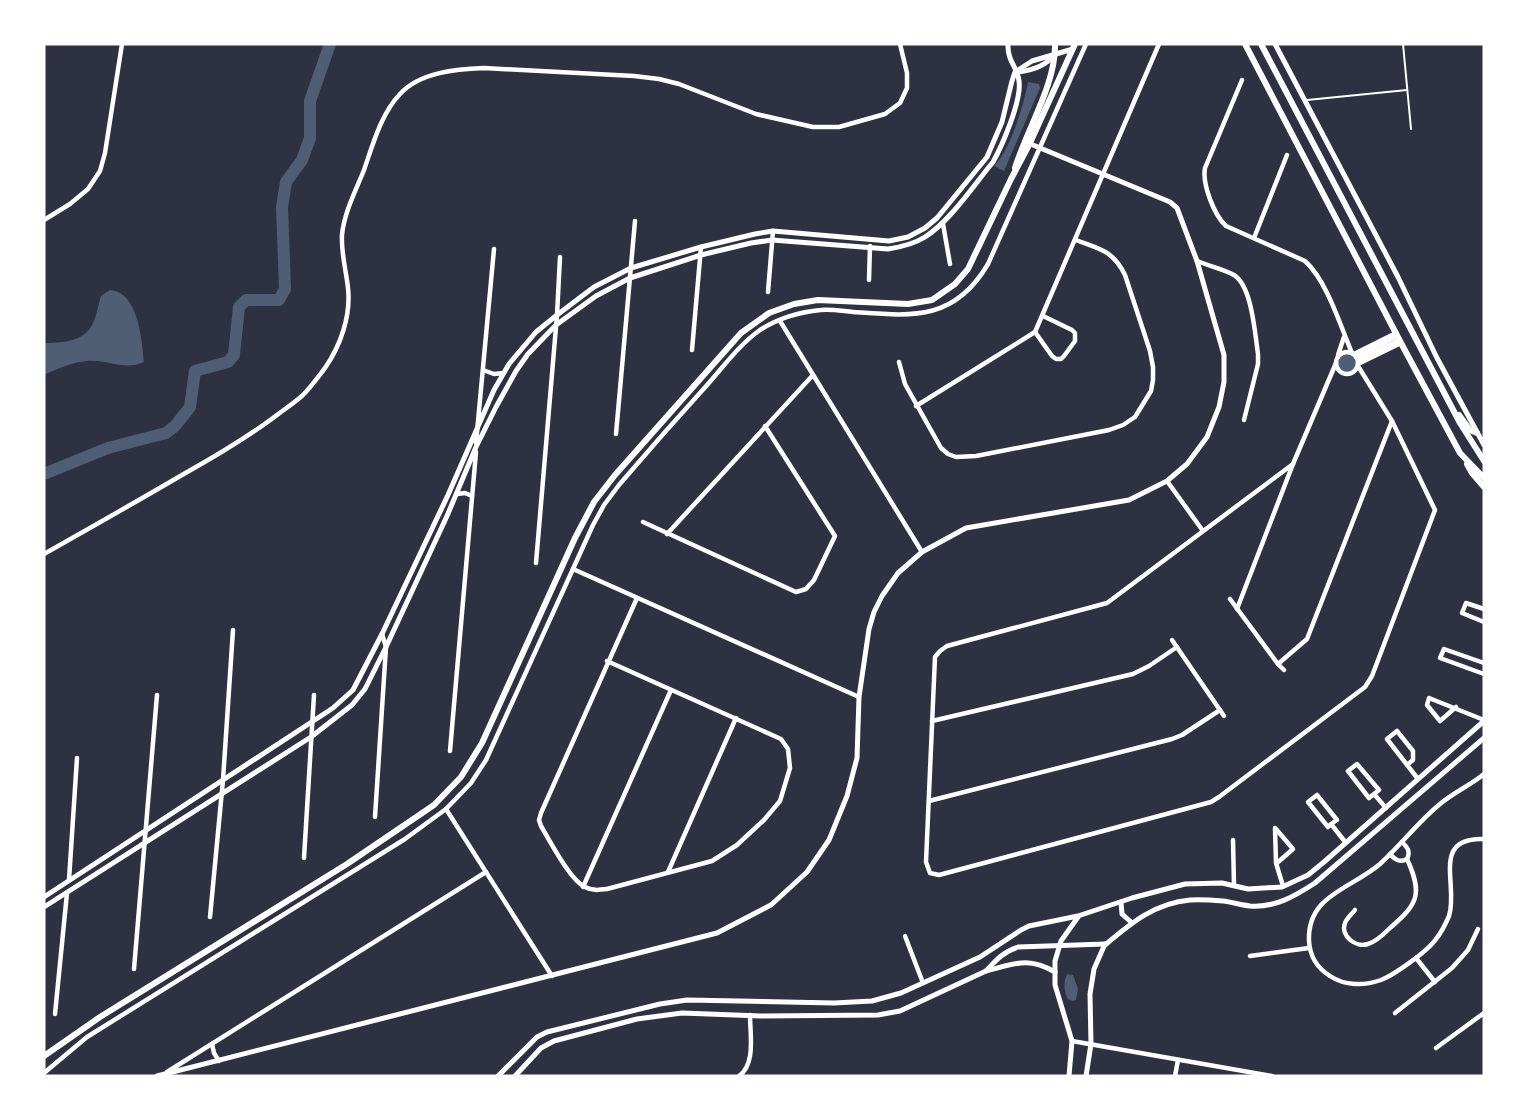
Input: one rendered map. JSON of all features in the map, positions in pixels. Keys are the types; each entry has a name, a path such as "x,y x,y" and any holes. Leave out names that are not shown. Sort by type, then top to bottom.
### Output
{"main road":[{"path":"1011,179 1049,81 1055,44"},
{"path":"1245,44 1460,453 1484,487"},
{"path":"1262,44 1453,409 1484,461"},
{"path":"44,1056 100,1017 347,864 434,805 461,777 482,743 575,538 594,502 615,475 741,333 769,313 794,304 818,300 908,304 932,300 955,284 968,269 1011,179 1031,144 1074,46"},
{"path":"1453,409 1470,429 1477,433"},
{"path":"1460,453 1484,478"}],"street":[{"path":"44,220 88,189 100,171 122,44"},
{"path":"44,554 258,429 302,396 321,373 336,348 348,310 342,249 344,221 383,119 400,93 419,80 440,73 484,68 634,76 679,84 756,114 813,127 839,127 885,114 900,103 907,88 907,73 900,44"},
{"path":"44,907 311,737 352,705 365,689 386,647 476,447 516,371 556,325 596,296 630,278 701,255 751,243 772,240 888,248 905,246 924,238 943,224 998,153 1014,111 1020,83 1010,60 1008,44"},
{"path":"44,1073 87,1037 393,846 446,809 471,783 486,760 604,505 620,485 737,351 759,331 798,314 822,310 922,314 942,309 980,279 1086,44"},
{"path":"916,406 1035,332 1159,44"},
{"path":"1275,44 1484,445"},
{"path":"1016,72 1042,66 1055,54 1074,46"},
{"path":"44,897 313,722 353,690 382,634 494,390 509,364 536,332 594,287 631,268 701,247 773,231 889,241 908,237 925,228 987,157 1002,122 1016,72"},
{"path":"1242,80 1203,175 1220,221 1305,261 1314,269 1367,382 1392,421 1435,510 1372,676 1365,687 1211,802 939,875 930,873 926,862 932,721 935,657 940,651 947,646 1108,603 1293,464"},
{"path":"160,1075 718,933 771,905 807,872 829,840 847,796 857,758 859,697 869,629 882,596 898,573 922,552 966,528 1129,500 1167,481 1187,464 1207,437 1219,407 1224,382 1224,355 1197,261 1177,208 1170,202 1031,144"},
{"path":"1254,238 1287,155"},
{"path":"946,207 952,211"},
{"path":"616,434 635,221"},
{"path":"943,224 950,264"},
{"path":"768,292 773,231"},
{"path":"869,280 870,239"},
{"path":"899,362 905,384 941,448 956,457 966,458 1109,430 1135,418 1152,391 1153,380 1150,351 1138,313 1119,263 1105,251 1076,240"},
{"path":"692,350 701,247"},
{"path":"450,751 494,249"},
{"path":"536,563 560,257"},
{"path":"1197,261 1234,275 1242,282 1247,293 1258,364 1244,420"},
{"path":"1035,332 1056,359 1064,356 1075,341 1072,330 1043,316"},
{"path":"780,321 922,552"},
{"path":"1237,609 1345,336"},
{"path":"1352,374 1356,359 1398,338"},
{"path":"1356,359 1398,338"},
{"path":"1338,356 1344,352 1356,359"},
{"path":"1336,363 1342,373"},
{"path":"483,370 494,374 504,373"},
{"path":"1328,381 1342,373 1352,374 1367,382"},
{"path":"667,534 813,374"},
{"path":"1278,664 1307,639 1392,421"},
{"path":"643,522 796,592 806,589 814,580 835,536 765,426"},
{"path":"1167,481 1203,531"},
{"path":"457,494 472,496"},
{"path":"573,569 859,697"},
{"path":"607,661 781,739 788,749 790,768 780,801 737,845 712,861 607,889 594,890 583,887 573,877 539,820 607,661 637,598"},
{"path":"1230,599 1284,670"},
{"path":"1484,610 1466,603 1462,613 1484,622"},
{"path":"210,917 222,794 233,630"},
{"path":"375,817 386,647 382,634"},
{"path":"1172,640 1224,716"},
{"path":"932,721 1133,674 1177,647"},
{"path":"1484,663 1444,649 1440,658 1484,674"},
{"path":"583,887 671,690"},
{"path":"134,969 157,695"},
{"path":"304,859 314,695"},
{"path":"498,1076 537,1037 547,1032 660,1004 687,1000 834,1003 872,1001 901,993 980,957 1029,926 1078,916 1185,884 1222,883 1248,890 1283,886 1308,875 1484,720 1456,707 1429,698 1427,705 1440,721 1456,707"},
{"path":"929,801 1172,739 1220,710"},
{"path":"668,873 736,718"},
{"path":"1407,765 1413,760 1413,751 1397,731 1387,739 1407,765 1418,779"},
{"path":"1086,1076 1091,1044 1090,994 1094,969 1105,944 1131,922 1165,905 1188,900 1224,901 1250,906 1272,904 1292,898 1315,883 1484,738"},
{"path":"69,880 77,758"},
{"path":"1357,764 1378,790 1374,794 1369,798 1348,771 1357,764"},
{"path":"1484,774 1443,801 1377,866 1321,903 1308,931 1313,960 1322,971 1337,981 1362,985 1383,979 1416,958 1436,940 1449,916 1452,851 1464,841 1484,839"},
{"path":"1374,794 1386,808"},
{"path":"1402,794 1409,802"},
{"path":"1317,795 1337,820 1331,824 1328,827 1308,802 1317,795"},
{"path":"446,809 552,976"},
{"path":"1331,824 1346,843"},
{"path":"1276,863 1293,849 1275,828 1276,863 1283,886"},
{"path":"1233,840 1234,886"},
{"path":"1355,910 1345,922 1345,932 1354,943 1364,945 1373,942 1407,914 1417,893 1415,875 1407,859 1408,848 1402,842"},
{"path":"1390,855 1398,860 1407,859"},
{"path":"160,1075 486,872"},
{"path":"1308,875 1315,883"},
{"path":"55,1014 67,891"},
{"path":"1121,902 1122,914 1131,922"},
{"path":"1068,929 1071,921 1078,916"},
{"path":"1069,1076 1072,1041 1055,985 1055,972 1060,943 1078,916"},
{"path":"1060,920 1071,921"},
{"path":"1395,1013 1452,968 1468,950 1478,929"},
{"path":"905,936 923,983"},
{"path":"986,971 1007,951 1018,947 1105,944"},
{"path":"1250,956 1309,948"},
{"path":"1416,958 1435,982"},
{"path":"516,1076 541,1048 554,1041 660,1014 815,1016 889,1013 986,971 1018,963 1033,962 1055,972"},
{"path":"1436,1048 1484,1013"},
{"path":"739,1076 747,1071 750,1060 750,1015"},
{"path":"563,1028 566,1038"},
{"path":"1072,1041 1272,1076"},
{"path":"212,1044 219,1061"},
{"path":"1175,1076 1178,1060"}],"lane":[{"path":"1403,44 1411,129"},
{"path":"1305,100 1407,90"}],"water":[{"path":"1028,82 1039,84 1040,88 1004,171 994,166 1011,139"},
{"path":"110,290 127,299 133,308 140,330 144,362 122,365 82,362 44,375 44,343 65,342 84,334 94,320 101,296"},
{"path":"1347,352 1355,355 1358,363 1355,371 1347,374 1339,371 1336,363 1339,355"},
{"path":"1067,974 1073,975 1078,989 1076,1000 1068,999 1065,984"}],"waterway":[{"path":"44,474 108,448 166,433 190,407 195,371 228,362 234,355 239,307 246,300 279,300 285,289 282,207 286,182 302,160 310,138 310,101 330,44"}]}
